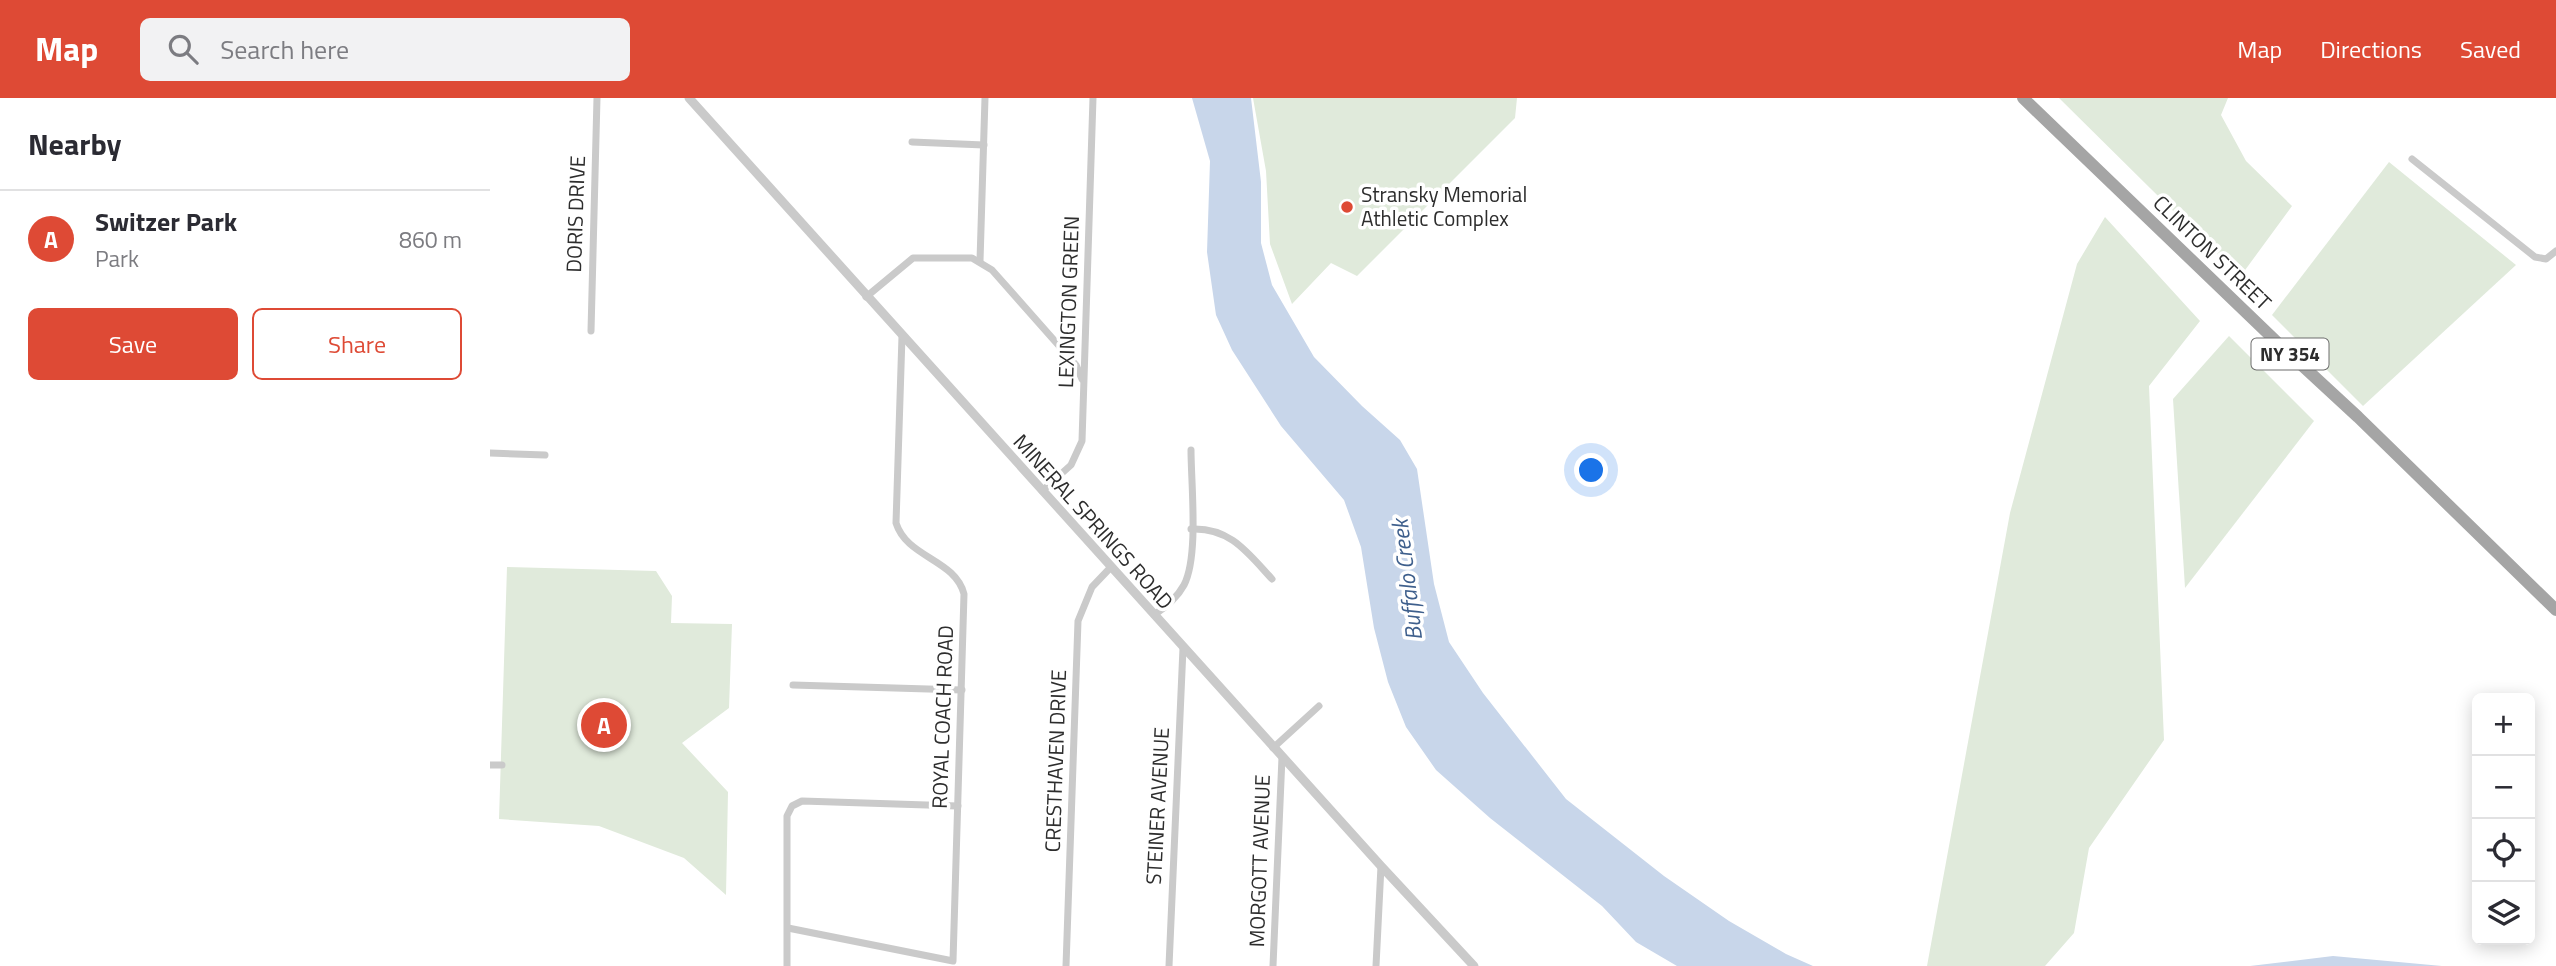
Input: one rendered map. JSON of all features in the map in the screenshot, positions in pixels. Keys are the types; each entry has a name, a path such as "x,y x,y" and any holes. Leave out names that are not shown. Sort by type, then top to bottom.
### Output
{"main road":[{"name":"CLINTON STREET","path":"2023,98 2262,328 2358,416 2556,610"}],"street":[{"name":"DORIS DRIVE","path":"591,331 597,98"},
{"name":"MINERAL SPRINGS ROAD","path":"689,98 1273,748 1474,966"},
{"path":"980,261 985,98"},
{"name":"LEXINGTON GREEN","path":"1042,491 1071,465 1080,450 1093,98"},
{"path":"912,142 984,145"},
{"path":"2412,159 2535,257 2546,259 2556,251"},
{"path":"866,297 913,258 963,256 980,261 992,270 1076,365 1084,385"},
{"name":"ROYAL COACH ROAD","path":"788,928 953,961 964,594 957,578 905,540 896,523 902,336"},
{"path":"1154,615 1170,604 1185,583 1191,562 1191,450"},
{"path":"490,453 545,455"},
{"path":"1191,529 1214,530 1233,538 1272,579"},
{"name":"CRESTHAVEN DRIVE","path":"1066,966 1078,621 1092,587 1111,567"},
{"name":"STEINER AVENUE","path":"1169,966 1184,648"},
{"path":"793,685 962,690"},
{"path":"1273,748 1319,706"},
{"name":"MORGOTT AVENUE","path":"1273,966 1282,757"},
{"path":"490,765 502,765"},
{"path":"787,966 787,816 792,806 802,801 958,806"},
{"path":"1376,966 1381,866"}],"green space":[{"name":"Stransky Memorial Athletic Complex","path":"1253,98 1517,98 1515,118 1357,276 1331,263 1292,304 1270,244 1266,171"},
{"path":"2059,98 2228,98 2221,115 2246,161 2292,206 2240,277"},
{"path":"2389,162 2516,265 2363,406 2272,315"},
{"path":"2105,217 2200,321 2149,386 2164,740 2089,848 2074,933 2045,966 1927,966 2010,513 2077,264"},
{"path":"2229,336 2314,421 2185,588 2173,399"},
{"path":"507,567 656,571 672,596 671,623 732,624 729,708 682,743 728,792 726,895 684,858 599,826 499,819"}],"water":[{"name":"Buffalo Creek","path":"1192,98 1251,98 1261,182 1261,243 1272,285 1314,357 1400,440 1417,469 1434,584 1449,642 1483,693 1566,799 1664,876 1729,921 1786,954 1813,966 1677,966 1636,942 1602,906 1490,818 1436,770 1406,727 1388,682 1374,628 1361,547 1344,500 1281,426 1232,350 1216,315 1207,252 1210,161"},
{"path":"2333,956 2442,966 2250,966"}],"place":[{"name":"Stransky Memorial Athletic Complex","path":"1347,207"},
{"name":"Switzer Park","path":"604,725"}]}
